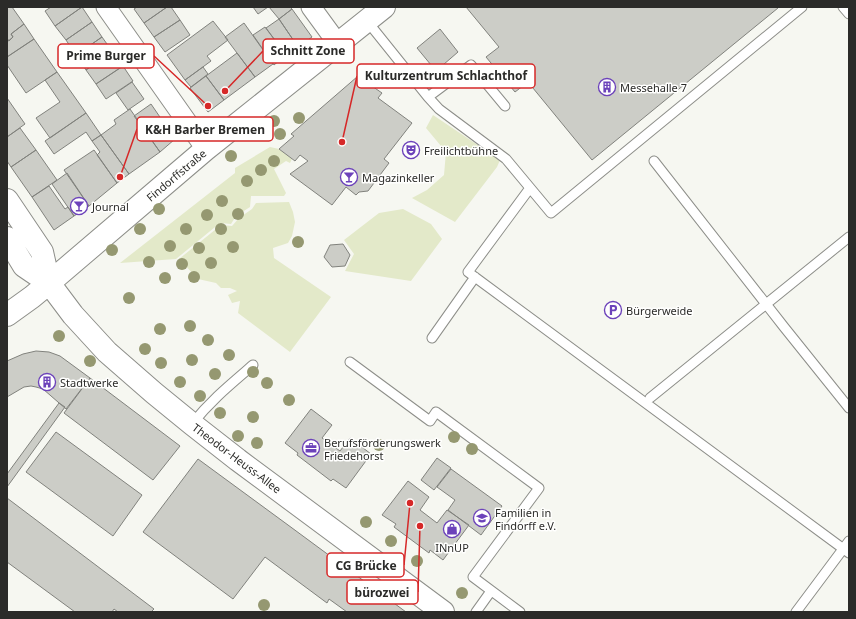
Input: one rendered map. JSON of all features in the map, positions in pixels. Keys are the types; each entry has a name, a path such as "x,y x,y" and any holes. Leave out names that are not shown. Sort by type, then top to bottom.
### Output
{"street":[{"path":"106,7 206,149"},
{"path":"311,7 338,44"},
{"name":"Findorffstraße","path":"7,315 49,283 206,149 384,7"},
{"path":"7,200 42,252 49,283"},
{"path":"7,238 24,266 49,283"},
{"name":"Theodor-Heuss-Allee","path":"49,283 73,316 107,352 154,393 192,424 443,612"}],"lane":[{"path":"367,21 439,109 506,159 551,213 802,7"},
{"path":"843,7 849,14"},
{"path":"428,97 471,65 505,106"},
{"path":"654,161 849,408"},
{"path":"530,188 468,272 846,551"},
{"path":"650,398 849,237"},
{"path":"432,338 475,277"},
{"path":"350,362 430,421 436,412 539,488 473,578 520,612"},
{"path":"192,424 218,395 253,365"},
{"path":"796,612 846,551 849,541"},
{"path":"476,612 491,591"}],"green space":[{"path":"433,115 500,160 497,167 455,222 412,198 427,190 444,175 446,152 426,128"},
{"path":"270,147 279,149 292,159 290,163 286,161 274,169 286,193 284,196 251,196 250,207 236,216 231,224 220,223 176,259 120,263 235,173 235,168"},
{"path":"289,202 295,222 292,236 288,243 273,248 274,258 331,297 290,352 238,313 240,301 232,303 228,295 237,291 230,288 221,288 216,283 198,279 179,259 221,225 232,226 239,218 252,209 256,203"},
{"path":"403,209 431,224 442,239 411,281 345,271 354,254 344,240 379,213"}],"building":[{"path":"7,7 12,7 24,24 11,34 13,37 9,41 7,38"},
{"path":"51,7 82,7 55,26 45,11"},
{"path":"82,7 92,22 66,40 55,26"},
{"path":"137,7 167,7 144,23 134,9"},
{"path":"167,7 171,7 180,20 154,37 144,23"},
{"path":"253,7 268,7 258,14"},
{"path":"269,7 290,7 292,9 279,19"},
{"name":"Messehalle 7","path":"466,7 778,8 592,160 528,82 515,92 486,57 499,47"},
{"path":"292,9 312,37 298,47 279,19"},
{"path":"279,19 298,47 286,55 266,28"},
{"path":"180,20 190,35 165,52 154,37"},
{"path":"213,21 228,40 207,56 211,61 185,80 167,55"},
{"path":"92,22 102,37 76,55 66,40"},
{"path":"244,23 273,64 255,77 225,37"},
{"path":"24,24 34,39 7,57 7,42 13,37 11,34"},
{"path":"265,27 286,55 274,65 253,35"},
{"path":"440,29 458,52 436,71 417,48"},
{"path":"102,37 112,51 86,70 76,55"},
{"path":"34,39 57,72 26,93 7,65 7,57"},
{"path":"112,51 123,66 96,84 86,70"},
{"path":"237,53 255,77 224,100 206,76"},
{"path":"123,66 133,81 106,99 96,84"},
{"path":"203,67 208,74 191,87 185,80"},
{"path":"365,70 374,77 369,84 382,93 378,98 412,123 384,159 389,163 368,191 359,192 356,195 346,187 332,205 290,174 308,161 300,155 295,161 279,149 294,136 291,134"},
{"path":"57,72 86,113 50,138 36,118 60,102 45,80"},
{"path":"206,76 224,100 208,112 190,88"},
{"path":"132,82 144,99 128,110 116,93"},
{"path":"7,98 25,124 7,137"},
{"path":"151,104 175,139 160,152 134,116"},
{"path":"130,109 160,152 129,174 101,135 116,124 114,120"},
{"path":"86,113 101,135 92,141 86,132 54,154 45,141"},
{"path":"20,128 36,150 11,167 7,161 7,137"},
{"path":"101,135 129,174 117,183 97,155 100,152 92,141"},
{"path":"36,150 57,180 32,197 11,167"},
{"path":"94,150 117,183 89,206 64,170"},
{"path":"67,173 89,206 74,216 52,184"},
{"path":"49,186 65,209 68,207 74,216 54,230 32,197"},
{"path":"343,244 350,255 345,266 332,267 324,257 330,245"},
{"name":"Stadtwerke","path":"36,351 49,352 60,356 90,378 66,409 43,389 36,387 24,387 7,397 7,361 23,354"},
{"path":"90,378 180,446 153,480 64,413"},
{"path":"59,403 65,407 7,487 7,474"},
{"path":"311,409 332,425 322,438 340,451 350,438 371,454 346,488 333,479 331,481 297,455 298,453 285,443"},
{"path":"56,432 142,495 113,536 26,472"},
{"path":"437,458 451,468 434,490 421,480"},
{"path":"198,459 406,612 347,612 329,599 327,603 265,557 233,599 143,532"},
{"path":"451,469 502,506 481,535 448,510 455,500 437,487"},
{"path":"408,481 429,497 420,510 437,523 447,510 469,525 443,560 430,550 429,553 394,527 396,524 382,515"},
{"path":"7,498 154,609 151,612 118,612 114,609 112,612 75,612 7,562"}],"place":[{"name":"Messehalle 7","path":"607,87"},
{"name":"Schnitt Zone","path":"225,91"},
{"name":"Prime Burger","path":"208,106"},
{"name":"Kulturzentrum Schlachthof","path":"342,142"},
{"name":"Freilichtbühne","path":"411,150"},
{"name":"K&H Barber Bremen","path":"120,177"},
{"name":"Magazinkeller","path":"349,177"},
{"name":"Journal","path":"79,206"},
{"name":"Bürgerweide","path":"613,310"},
{"name":"Stadtwerke","path":"47,382"},
{"name":"Berufsförderungswerk Friedehorst","path":"311,448"},
{"name":"CG Brücke","path":"410,503"},
{"name":"Familien in Findorff e.V.","path":"482,518"},
{"name":"bürozwei","path":"420,526"},
{"name":"INnUP","path":"452,529"}]}
